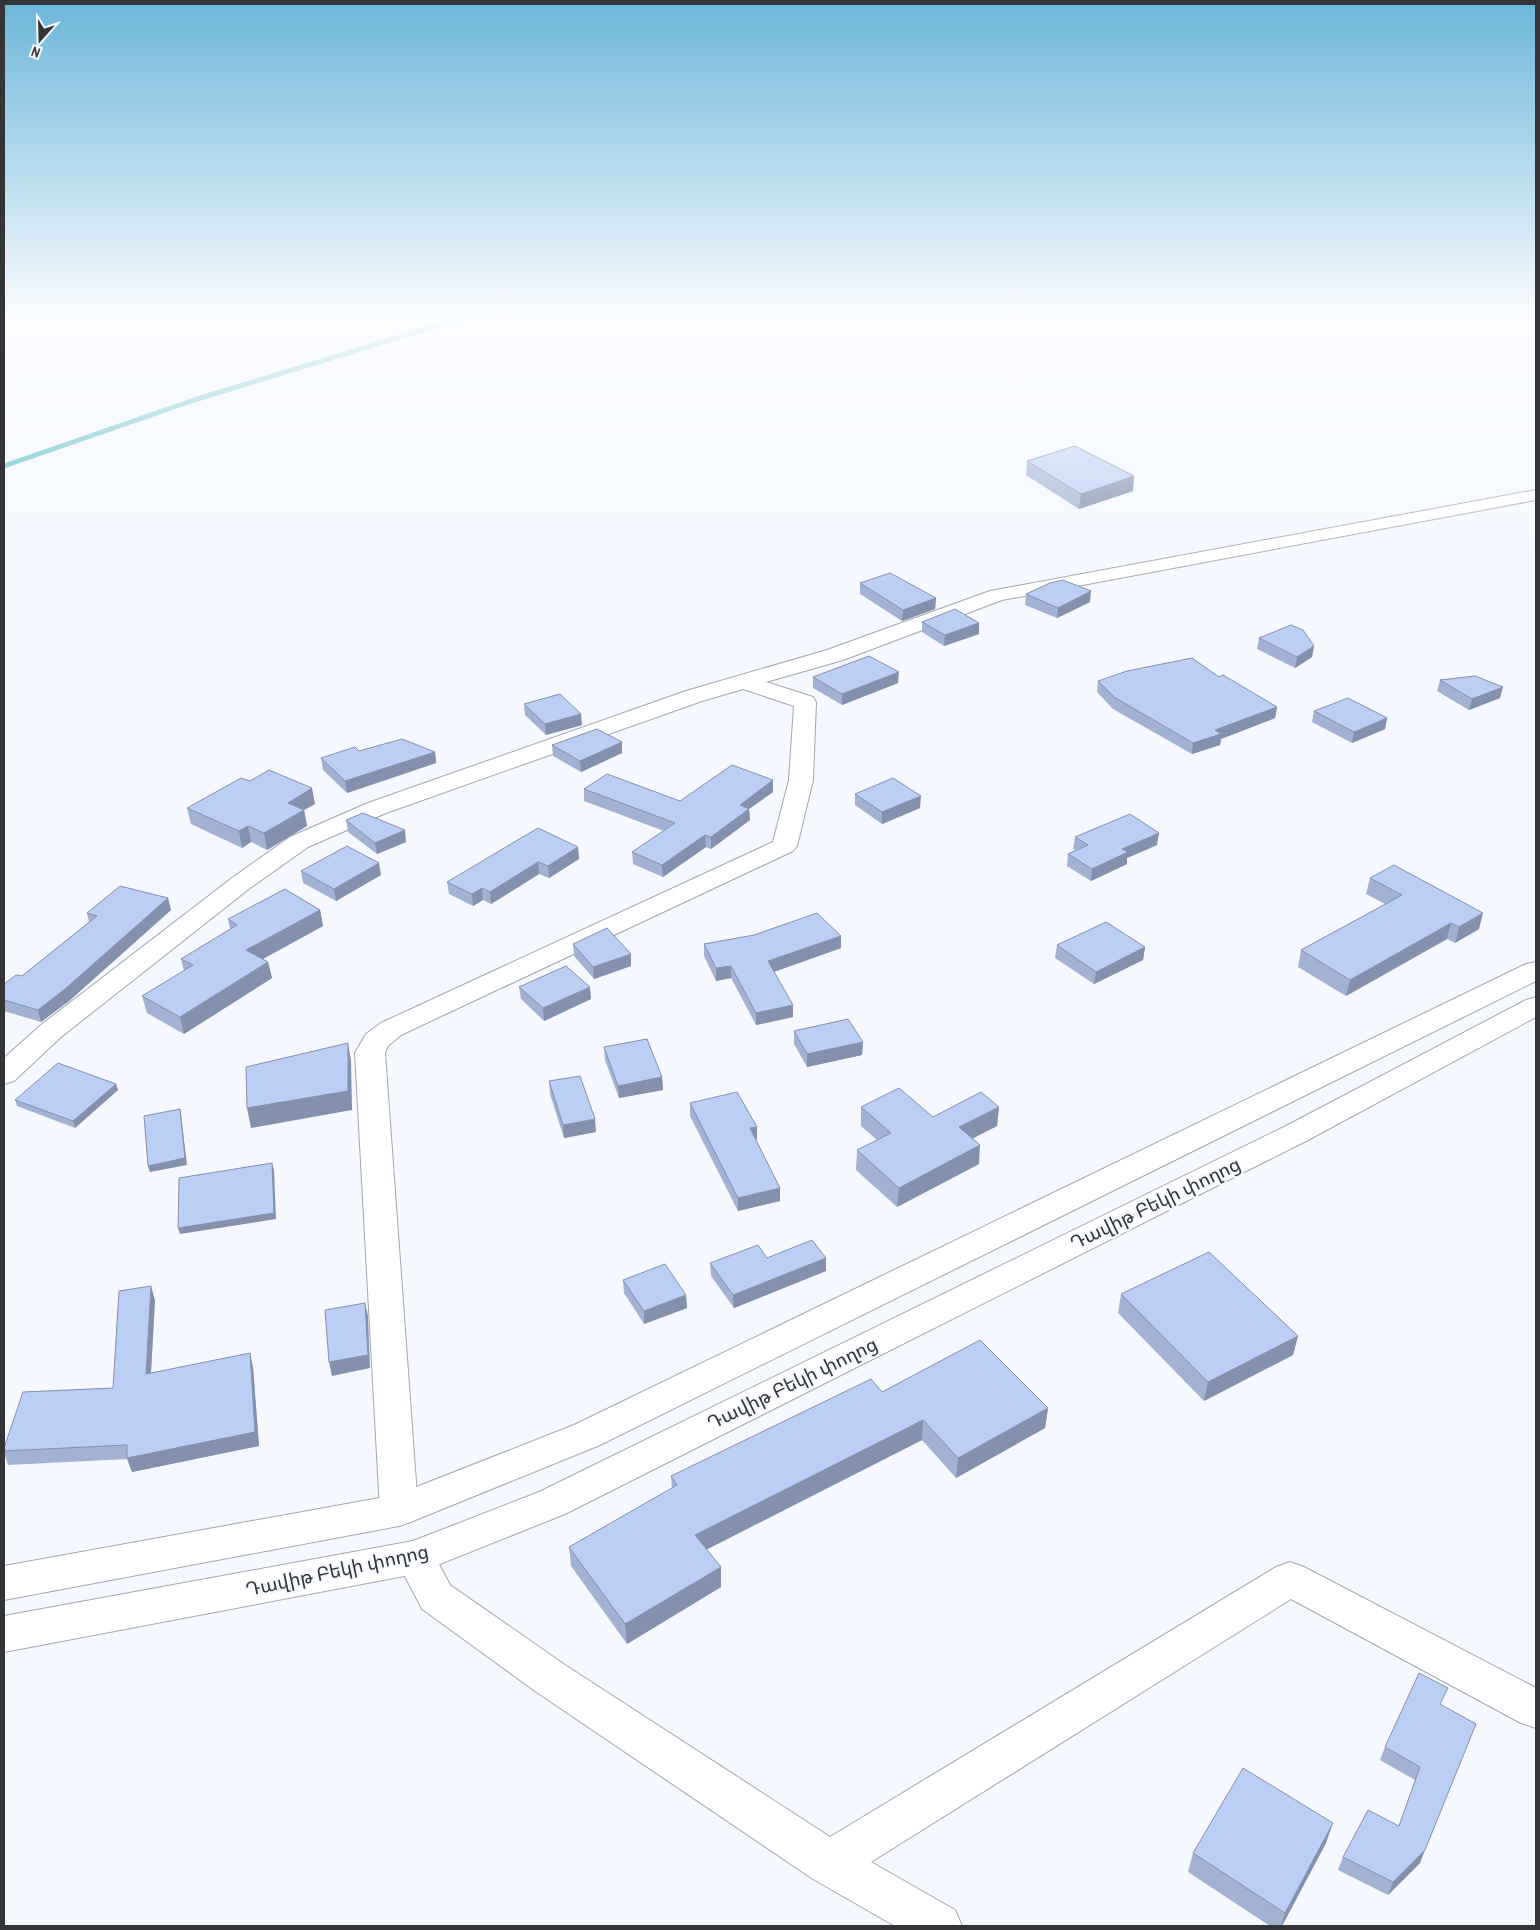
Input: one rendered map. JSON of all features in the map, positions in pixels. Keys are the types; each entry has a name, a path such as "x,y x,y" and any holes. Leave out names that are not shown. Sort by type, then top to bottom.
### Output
{"street":[{"path":"4,1074 50,1031 241,882 300,842 377,808 694,696 835,656 997,595 1536,495"},
{"path":"399,1510 370,1053 376,1041 392,1030 784,846 801,780 805,702 744,682"},
{"path":"4,1583 399,1510 587,1435 1536,970"},
{"name":"Դավիթ Բեկի փողոց","path":"4,1634 415,1557 552,1503 1297,1133 1536,1006"},
{"path":"415,1557 436,1597 550,1678 829,1863 939,1926"},
{"path":"829,1863 1290,1578 1536,1709"}],"building":[{"path":"1075,446 1134,476 1081,494 1027,461"},
{"path":"890,573 936,598 903,610 860,583"},
{"path":"1063,580 1091,591 1058,608 1026,594 1050,583"},
{"path":"955,609 979,623 945,635 922,622"},
{"path":"1291,625 1303,630 1314,646 1297,657 1259,638"},
{"path":"869,656 899,672 842,694 813,677"},
{"path":"1192,658 1219,677 1223,675 1277,707 1215,730 1221,734 1193,743 1114,697 1098,681 1127,671"},
{"path":"1475,676 1503,687 1472,699 1440,680"},
{"path":"560,694 581,714 545,724 524,704"},
{"path":"1348,698 1387,718 1354,732 1314,711"},
{"path":"597,729 622,742 580,761 552,745"},
{"path":"402,739 435,752 345,781 321,758 355,747 359,751"},
{"path":"732,765 773,780 740,805 749,809 711,837 705,835 662,865 632,852 675,823 584,789 607,774 680,801"},
{"path":"269,770 312,788 288,803 304,810 264,833 248,826 239,831 187,808 241,778 250,781"},
{"path":"893,778 921,796 882,812 855,794"},
{"path":"363,813 405,830 375,843 346,820"},
{"path":"1130,814 1159,833 1122,849 1128,852 1092,869 1068,854 1088,845 1075,837"},
{"path":"538,828 578,847 548,866 538,862 490,892 482,888 472,894 447,882"},
{"path":"347,846 379,863 334,889 301,871"},
{"path":"1394,865 1483,913 1459,927 1451,923 1350,980 1301,950 1402,895 1370,878"},
{"path":"120,886 168,898 65,989 38,1010 4,1000 4,984 16,975 22,976 97,916 87,913"},
{"path":"285,889 320,910 246,950 268,962 180,1017 142,996 193,965 181,959 237,925 228,919"},
{"path":"817,913 841,936 768,961 793,1005 756,1013 731,966 716,968 704,944 754,935"},
{"path":"1106,922 1145,947 1096,972 1057,945"},
{"path":"607,928 631,954 593,967 573,944"},
{"path":"566,966 590,987 543,1008 519,987"},
{"path":"848,1019 863,1042 807,1054 794,1031"},
{"path":"647,1039 662,1077 618,1086 604,1047"},
{"path":"348,1043 348,1091 247,1108 246,1067"},
{"path":"58,1063 116,1084 73,1121 15,1100"},
{"path":"580,1076 595,1119 563,1125 549,1081"},
{"path":"899,1088 933,1117 981,1092 999,1107 959,1127 980,1145 899,1188 857,1150 891,1133 861,1107"},
{"path":"737,1092 757,1127 750,1128 780,1188 738,1198 690,1103"},
{"path":"180,1109 185,1158 148,1166 144,1116"},
{"path":"272,1163 274,1213 178,1228 179,1178"},
{"path":"812,1240 826,1258 733,1295 710,1263 758,1245 767,1258"},
{"path":"1209,1252 1298,1336 1208,1382 1121,1294"},
{"path":"665,1264 686,1295 644,1311 623,1280"},
{"path":"151,1286 146,1374 250,1353 255,1432 127,1458 127,1445 4,1451 23,1392 113,1388 119,1291"},
{"path":"365,1303 368,1355 329,1362 325,1310"},
{"path":"980,1340 1048,1408 958,1458 923,1420 695,1535 721,1567 625,1624 569,1547 677,1485 671,1476 871,1379 882,1392"},
{"path":"1419,1673 1448,1688 1440,1704 1476,1724 1425,1850 1393,1882 1343,1857 1368,1810 1399,1826 1420,1767 1385,1747"},
{"path":"1243,1768 1333,1823 1285,1913 1193,1853"}],"waterway":[{"path":"4,466 174,407"}]}
